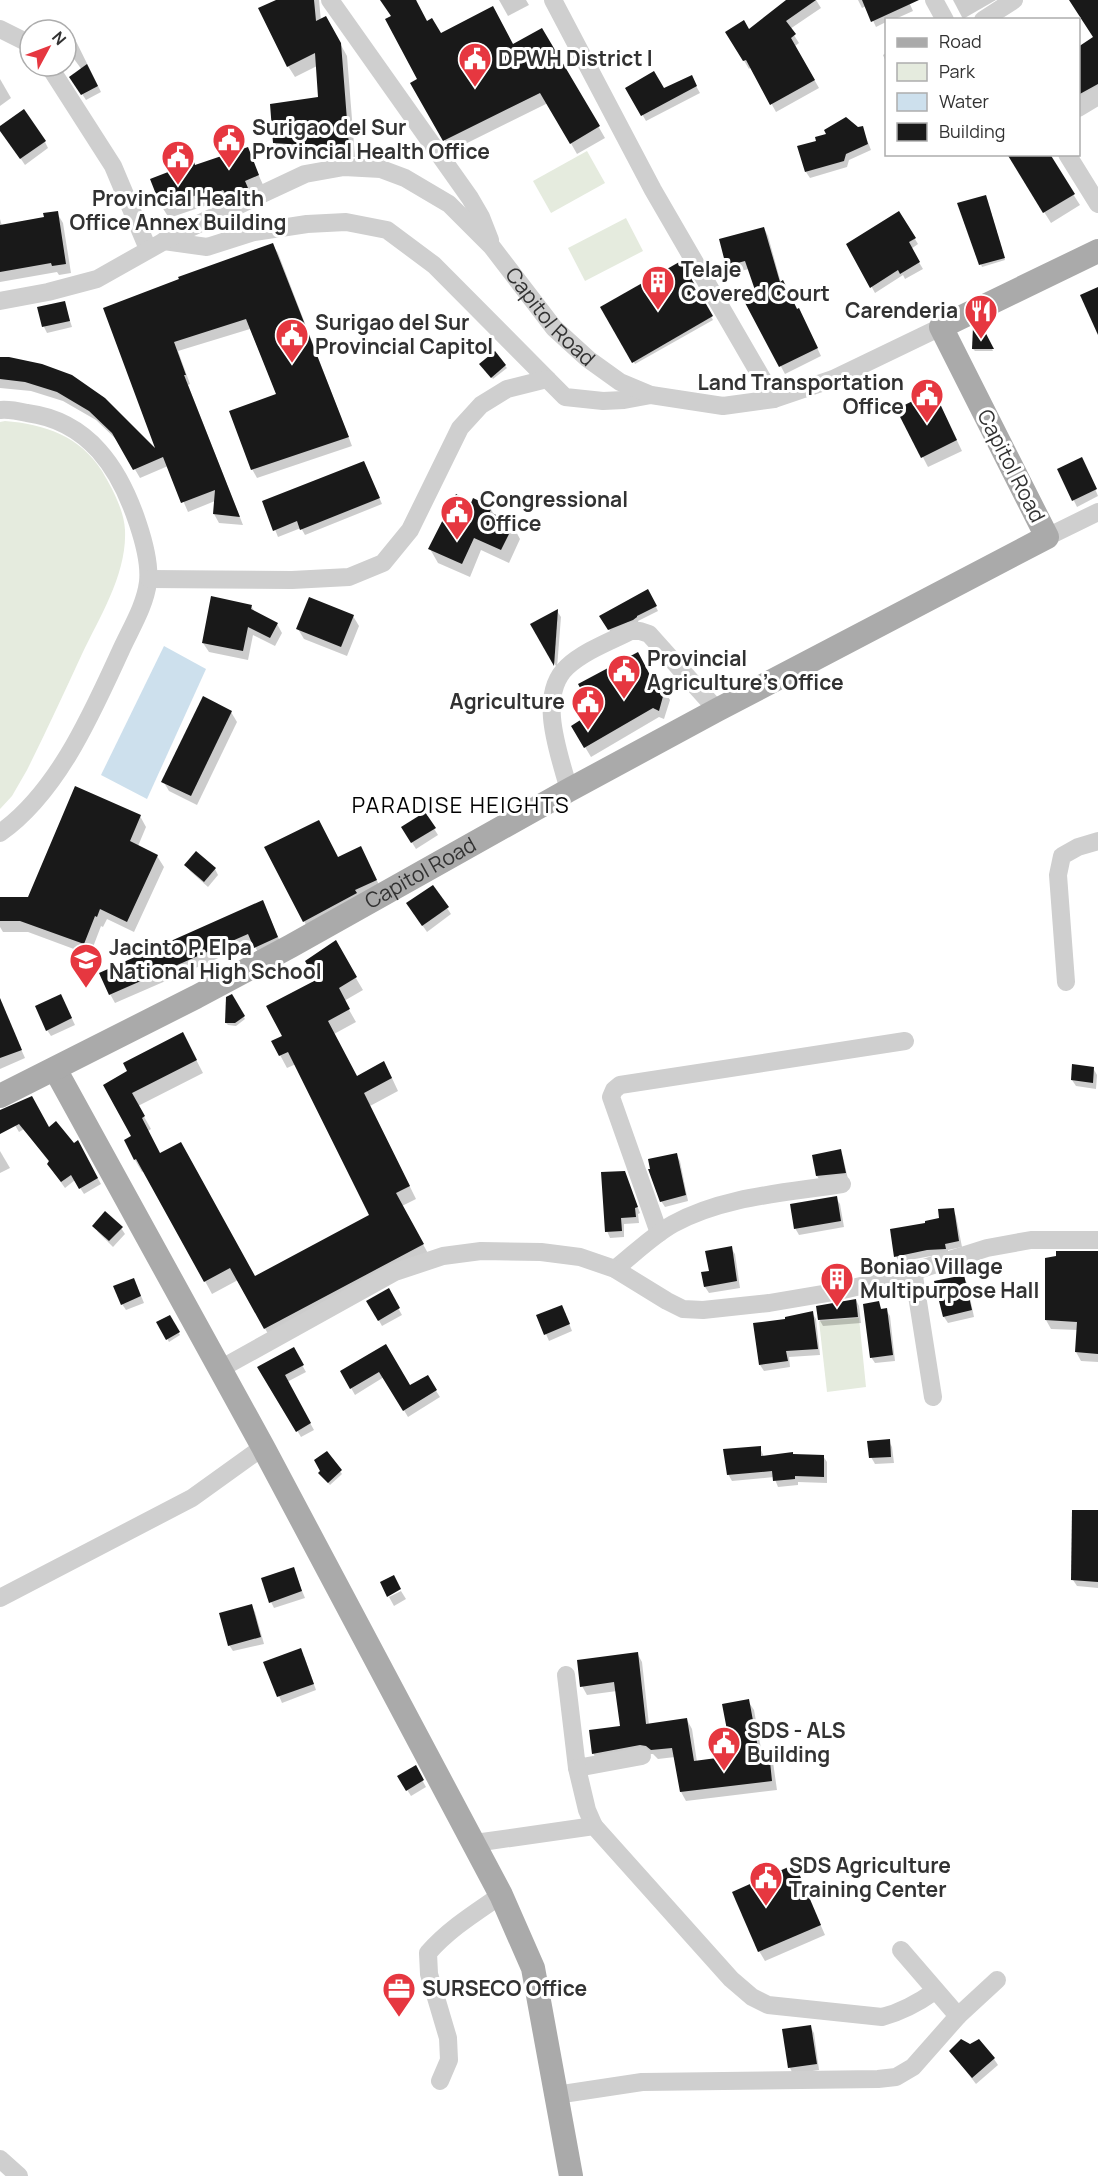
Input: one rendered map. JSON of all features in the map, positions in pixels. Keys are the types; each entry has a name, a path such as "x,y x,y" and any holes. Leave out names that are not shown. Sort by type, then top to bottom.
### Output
{"main road":[{"path":"941,327 1098,251"},
{"name":"Capitol Road","path":"0,1096 281,952 569,790 1047,537 941,327"},
{"path":"55,1069 263,1448 501,1895 533,1968 571,2176"}],"street":[{"path":"330,0 470,198 481,216 492,247"},
{"path":"553,0 653,190 774,399"},
{"path":"934,0 944,18"},
{"path":"986,18 1014,0"},
{"path":"0,29 18,38"},
{"path":"57,78 113,166 156,245 207,247 254,232 307,224 346,222 387,230 434,265 565,397 580,400 624,400 651,395"},
{"path":"1080,107 1097,98"},
{"path":"1069,156 1098,204"},
{"name":"Capitol Road","path":"0,301 48,292 97,279 156,245 305,174 344,167 381,169 405,178 449,204 492,247 554,328 588,359 620,382 651,395 723,406 774,399 833,379 941,327"},
{"path":"148,579 292,580 349,577 383,563 410,530 460,428 481,405 507,389 547,379"},
{"path":"0,410 43,415 77,430 98,448 118,476 135,514 144,541 148,579 139,612 77,740 40,796 0,833"},
{"path":"1047,537 1098,512"},
{"path":"569,790 556,744 552,706 559,676 567,666 581,657 631,631 640,630 656,642 717,710"},
{"path":"1066,982 1058,875 1062,856 1078,847 1098,841"},
{"path":"659,1233 611,1097 620,1085 905,1041"},
{"path":"615,1269 659,1233 694,1214 723,1204 842,1184"},
{"path":"220,1369 395,1272 443,1256 481,1251 541,1252 580,1257 615,1269 683,1309 704,1310 769,1303 834,1292 883,1281 987,1248 1031,1240 1098,1240"},
{"path":"913,1270 933,1397"},
{"path":"0,1598 192,1498 263,1448"},
{"path":"566,1675 577,1768 587,1810 594,1826 731,1979 752,1997 768,2005 882,2017 919,2003 935,1991"},
{"path":"577,1768 642,1756"},
{"path":"475,1844 594,1826"},
{"path":"440,2081 449,2061 448,2038 429,1974 428,1953 461,1923 501,1895"},
{"path":"901,1950 958,2016"},
{"path":"556,2095 642,2082 897,2077 913,2067 958,2016 997,1980"},
{"path":"0,2158 19,2176"}],"green space":[{"path":"587,151 605,183 551,213 533,181"},
{"path":"626,218 643,251 585,281 568,248"},
{"path":"0,422 47,429 60,434 83,449 102,471 110,485 120,507 125,530 122,563 111,594 27,770 12,796 0,809"},
{"path":"859,1318 866,1387 827,1392 819,1321"}],"water":[{"path":"164,646 206,669 147,799 101,775"}],"building":[{"path":"276,0 314,0 316,21 326,16 341,43 349,146 273,143 270,104 318,97 315,53 287,67 258,8"},
{"path":"380,0 416,0 427,21 432,18 441,33 493,6 513,44 542,28 600,126 570,144 540,93 443,141 410,83 417,79 385,19 391,16"},
{"path":"786,0 816,0 786,21 796,34 791,38 815,80 770,105 746,60 743,61 725,32 744,20 749,29"},
{"path":"862,0 919,0 871,22"},
{"path":"1069,0 1098,0 1098,84 1080,94 1080,46 1093,37"},
{"path":"87,64 98,86 81,95 70,78 78,78 78,70"},
{"path":"654,71 664,88 692,75 697,86 641,116 625,88"},
{"path":"24,109 46,141 20,159 0,131 0,126"},
{"path":"846,117 858,127 863,126 868,144 846,154 844,161 805,172 797,146 816,141 815,137 826,134 824,130"},
{"path":"248,147 259,175 245,181 248,188 228,198 223,190 211,195 209,191 161,207 150,179 194,162 195,165"},
{"path":"1008,156 1051,156 1075,194 1043,213"},
{"path":"986,195 1005,258 979,265 957,203"},
{"path":"58,211 66,264 52,266 51,263 0,272 0,225 44,217 43,213"},
{"path":"899,211 916,238 909,242 920,262 900,274 898,270 870,288 846,244"},
{"path":"764,227 780,282 783,280 818,348 779,367 743,299 756,293 745,261 726,266 719,239"},
{"path":"273,243 349,437 251,470 229,411 276,394 246,319 174,342 186,375 184,375 240,517 213,514 215,490 181,503 163,457 133,470 112,433 89,411 57,392 25,382 0,379 0,357 42,364 72,375 105,398 155,448 103,308 179,279 178,277"},
{"name":"Telaje Covered Court","path":"681,261 713,316 632,363 600,307"},
{"path":"1098,287 1098,335 1080,295"},
{"path":"65,301 70,321 42,327 37,307"},
{"name":"Carenderia","path":"981,324 994,349 972,349 973,327"},
{"path":"495,351 506,365 491,378 479,364"},
{"name":"Land Transportation Office","path":"934,391 957,440 921,458 896,409"},
{"path":"1082,457 1097,489 1072,501 1057,469"},
{"path":"364,461 380,498 300,530 297,521 273,531 262,501"},
{"path":"456,494 471,503 473,498 492,507 490,512 514,524 501,550 474,538 462,564 428,549"},
{"path":"648,589 657,606 633,620 608,630 599,616"},
{"path":"211,596 252,605 251,609 278,623 270,638 248,627 243,651 202,643"},
{"path":"309,597 354,615 341,647 296,629"},
{"path":"558,609 554,666 530,624"},
{"name":"Provincial Agriculture's Office","path":"638,652 650,675 655,671 665,689 659,711 653,708 584,748 571,726 596,710 592,710 578,684"},
{"path":"203,696 232,711 191,796 161,782"},
{"path":"75,786 141,815 130,841 158,855 127,922 100,909 84,944 20,921 0,921 0,897 28,897"},
{"path":"425,812 436,828 411,843 401,827"},
{"path":"319,820 338,857 361,846 377,880 355,890 357,893 303,922 264,847"},
{"path":"196,851 216,868 204,882 184,865"},
{"path":"433,885 449,907 422,926 406,903"},
{"path":"263,900 278,937 254,948 248,934 109,995 99,973"},
{"path":"336,940 357,977 339,988 350,1009 328,1021 357,1076 384,1061 392,1078 364,1093 410,1186 396,1193 424,1244 264,1329 230,1268 204,1282 136,1159 134,1160 124,1140 131,1136 103,1085 127,1071 123,1063 183,1032 197,1060 132,1093 145,1116 142,1118 160,1153 181,1142 255,1276 369,1215 288,1052 279,1056 271,1041 282,1036 266,1006 316,980 305,961"},
{"path":"61,994 72,1018 46,1031 35,1006"},
{"path":"232,994 245,1016 235,1023 225,1023 226,997"},
{"path":"0,998 22,1050 0,1058"},
{"path":"1072,1064 1094,1067 1093,1083 1071,1080"},
{"path":"32,1096 49,1127 56,1121 74,1143 78,1140 98,1178 79,1189 71,1175 61,1182 47,1164 49,1161 19,1124 0,1134 0,1110"},
{"path":"841,1149 846,1173 816,1176 812,1155"},
{"path":"677,1153 686,1195 660,1202 648,1169 650,1169 648,1159"},
{"path":"625,1171 638,1207 635,1208 636,1217 621,1218 622,1231 605,1232 601,1172"},
{"path":"837,1196 841,1221 794,1229 790,1204"},
{"path":"954,1208 959,1241 945,1244 946,1249 927,1250 894,1257 890,1229 925,1223 925,1221 939,1218 938,1209"},
{"path":"105,1211 123,1227 109,1241 92,1226"},
{"path":"732,1246 737,1281 704,1287 701,1272 709,1271 705,1251"},
{"path":"1056,1251 1098,1251 1098,1354 1075,1352 1077,1322 1045,1320 1045,1258 1056,1256"},
{"path":"964,1275 972,1310 943,1317 934,1281"},
{"path":"134,1278 141,1296 121,1305 113,1286"},
{"path":"389,1288 400,1308 378,1321 366,1301"},
{"name":"Boniao Village Multipurpose Hall","path":"856,1299 858,1317 818,1320 816,1306"},
{"path":"879,1301 881,1309 887,1308 893,1355 870,1358 863,1304"},
{"path":"562,1305 570,1324 544,1335 536,1315"},
{"path":"813,1311 818,1349 786,1351 788,1361 759,1365 753,1323 785,1319 785,1317"},
{"path":"170,1315 180,1332 166,1340 156,1322"},
{"path":"386,1344 410,1385 428,1375 437,1390 403,1411 379,1372 350,1389 340,1371"},
{"path":"294,1347 304,1365 285,1375 311,1423 296,1432 257,1367"},
{"path":"890,1439 891,1457 869,1458 867,1441"},
{"path":"761,1446 761,1456 793,1452 793,1454 824,1455 824,1477 795,1476 795,1479 773,1481 772,1471 727,1475 723,1449"},
{"path":"327,1451 342,1470 328,1483 318,1473 320,1471 314,1460"},
{"path":"1072,1510 1098,1510 1098,1582 1071,1580"},
{"path":"294,1567 302,1591 269,1603 261,1578"},
{"path":"394,1575 401,1589 387,1597 380,1582"},
{"path":"252,1604 261,1637 228,1646 219,1613"},
{"path":"301,1648 314,1684 277,1697 263,1662"},
{"path":"638,1652 646,1724 687,1718 694,1761 732,1756 722,1704 749,1699 759,1753 769,1752 772,1781 680,1792 672,1748 651,1750 640,1745 592,1754 589,1730 620,1726 614,1682 580,1687 577,1660"},
{"path":"416,1765 424,1780 406,1791 397,1776"},
{"name":"SDS Agriculture Training Center","path":"795,1864 821,1925 758,1952 732,1892"},
{"path":"811,2025 817,2064 788,2068 782,2029"},
{"path":"961,2039 970,2044 979,2039 995,2058 972,2078 949,2051"}],"place":[{"name":"DPWH District I","path":"475,88"},
{"name":"Surigao del Sur Provincial Health Office","path":"229,169"},
{"name":"Provincial Health Office Annex Building","path":"178,186"},
{"name":"Telaje Covered Court","path":"658,311"},
{"name":"Carenderia","path":"981,340"},
{"name":"Surigao del Sur Provincial Capitol","path":"292,364"},
{"name":"Land Transportation Office","path":"927,424"},
{"name":"Congressional Office","path":"457,541"},
{"name":"Provincial Agriculture's Office","path":"624,700"},
{"name":"Agriculture","path":"588,731"},
{"name":"Jacinto P. Elpa National High School","path":"86,989"},
{"name":"Boniao Village Multipurpose Hall","path":"837,1308"},
{"name":"SDS - ALS Building","path":"724,1772"},
{"name":"SDS Agriculture Training Center","path":"766,1907"},
{"name":"SURSECO Office","path":"399,2018"}],"district":[{"name":"PARADISE HEIGHTS","path":"461,805"}]}
